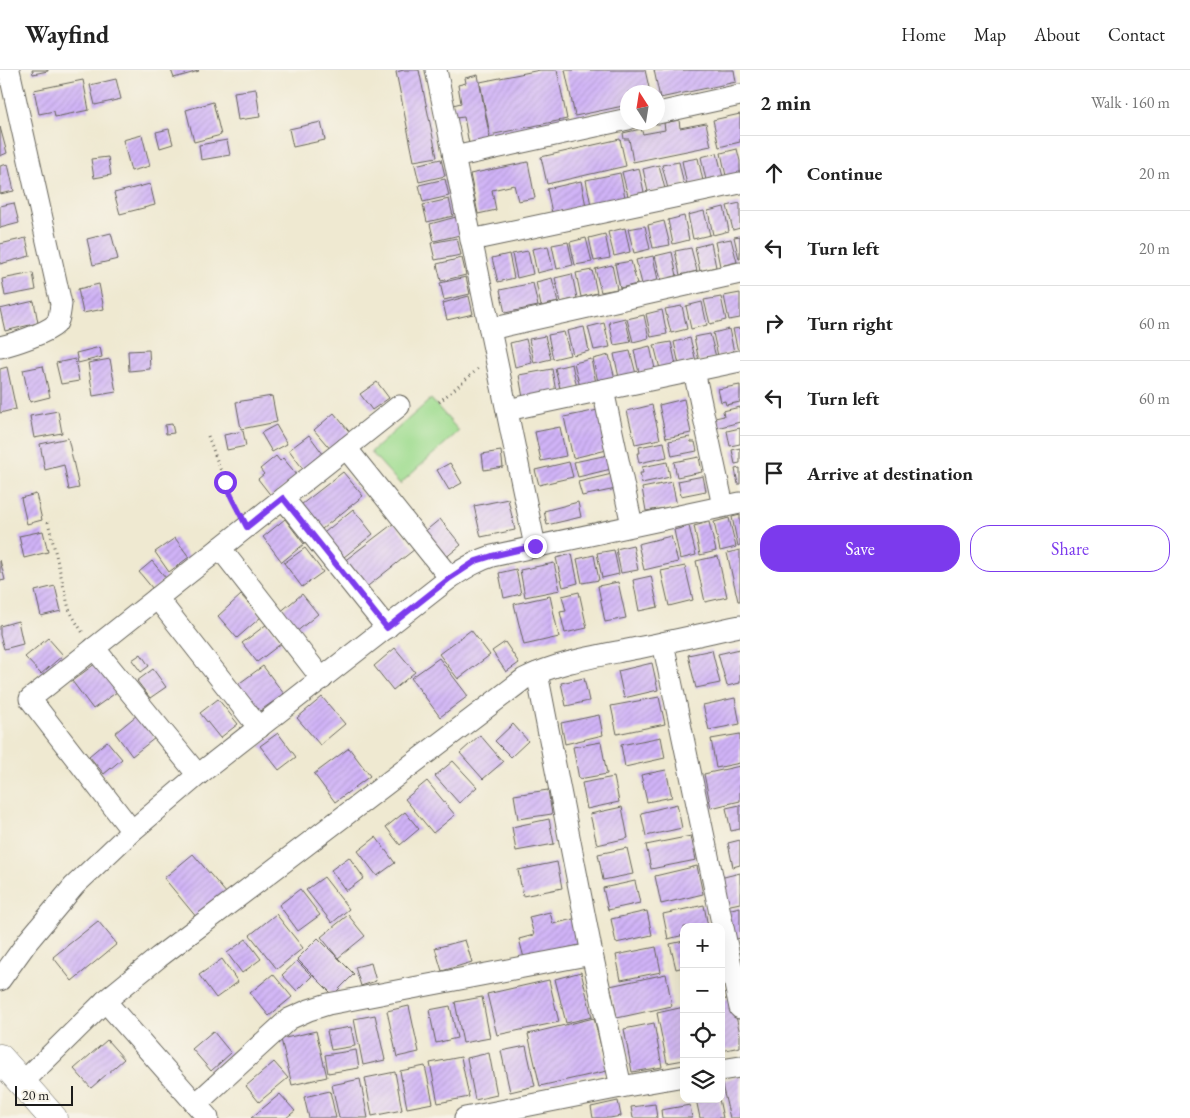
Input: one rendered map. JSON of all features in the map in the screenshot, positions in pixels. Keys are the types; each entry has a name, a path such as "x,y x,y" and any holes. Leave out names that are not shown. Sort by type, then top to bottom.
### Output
{"main road":[{"path":"0,1058 53,1118"}],"street":[{"path":"0,347 44,332 56,324 60,316 61,304 9,70"},
{"path":"436,70 535,546"},
{"path":"665,111 740,95"},
{"path":"454,157 620,121"},
{"path":"471,240 740,183"},
{"path":"490,329 740,273"},
{"path":"507,410 740,361"},
{"path":"0,980 28,941 74,886 132,831 198,775 450,578 476,561 535,546 732,504 694,370"},
{"path":"603,390 632,525"},
{"path":"132,831 30,699 399,406"},
{"path":"346,448 450,578"},
{"path":"283,498 387,628"},
{"path":"220,548 322,679"},
{"path":"157,598 259,728"},
{"path":"22,1083 105,1001 159,957 524,679 552,667 584,659 740,626"},
{"path":"663,643 740,1008"},
{"path":"94,648 198,775"},
{"path":"537,672 592,954 621,1087"},
{"path":"105,1001 202,1111 289,1019 309,1010 328,1004 592,954"},
{"path":"725,1069 740,1067"},
{"path":"466,1118 680,1077"}],"path":[{"path":"439,402 495,354"},
{"path":"208,436 232,498 247,527"},
{"path":"48,522 69,609 94,648"}],"green space":[{"path":"431,399 459,431 400,484 371,452"}],"building":[{"path":"32,70 48,70 48,71 33,74"},
{"path":"171,70 198,70 199,71 174,78"},
{"path":"419,70 437,157 414,161 396,72"},
{"path":"540,70 557,70 567,119 490,135 480,82"},
{"path":"565,70 645,70 648,85 620,85 620,107 575,116"},
{"path":"654,70 734,70 736,82 665,97 665,85 657,85"},
{"path":"478,75 490,139 469,144 464,117 456,118 453,105 461,103 458,85 466,83 465,78"},
{"path":"116,79 121,99 95,105 90,85"},
{"path":"83,80 89,110 55,117 54,111 39,114 34,90"},
{"path":"256,89 260,117 238,120 234,92"},
{"path":"213,102 221,135 194,142 186,110"},
{"path":"740,114 740,142 719,147 713,120"},
{"path":"679,120 680,128 706,123 711,146 633,162 629,139 624,139 623,133 641,130 643,134 665,130 665,123"},
{"path":"321,122 325,140 293,147 289,129"},
{"path":"0,127 7,153 0,156"},
{"path":"169,129 173,144 160,148 156,132"},
{"path":"142,135 150,166 131,171 123,140"},
{"path":"620,139 626,166 547,184 541,157"},
{"path":"227,140 230,155 201,160 199,145"},
{"path":"737,149 740,161 740,174 726,176 721,153"},
{"path":"717,153 723,177 706,180 701,157"},
{"path":"108,157 111,175 94,178 91,159"},
{"path":"698,158 703,181 687,185 682,161"},
{"path":"441,159 445,176 419,182 415,165"},
{"path":"528,162 535,198 518,201 514,185 492,190 496,210 478,214 470,174"},
{"path":"679,162 684,185 668,189 662,165"},
{"path":"8,164 14,191 0,194 0,166"},
{"path":"659,165 665,189 648,192 643,169"},
{"path":"639,168 644,192 628,196 622,172"},
{"path":"620,173 625,197 591,205 586,180"},
{"path":"445,179 449,196 423,202 419,185"},
{"path":"581,181 586,206 552,213 547,189"},
{"path":"150,184 155,205 120,214 114,193"},
{"path":"449,199 453,216 427,222 423,205"},
{"path":"14,203 19,223 0,228 0,206"},
{"path":"740,203 740,228 733,230 727,206"},
{"path":"724,207 729,231 713,235 708,211"},
{"path":"704,211 710,235 693,239 688,215"},
{"path":"684,216 689,240 673,244 668,220"},
{"path":"456,217 460,235 434,241 430,224"},
{"path":"664,221 670,245 653,248 648,225"},
{"path":"645,226 650,249 634,253 628,229"},
{"path":"625,228 630,252 614,256 608,232"},
{"path":"111,233 118,259 93,265 87,239"},
{"path":"605,234 610,258 594,261 589,238"},
{"path":"740,236 740,259 739,259 734,237"},
{"path":"26,238 30,256 0,264 0,244"},
{"path":"457,238 461,255 435,260 431,243"},
{"path":"586,238 592,262 575,265 570,242"},
{"path":"731,239 737,262 720,266 715,242"},
{"path":"568,242 573,265 557,269 552,245"},
{"path":"711,243 716,267 700,271 695,247"},
{"path":"548,246 553,269 537,273 532,249"},
{"path":"691,248 697,271 680,275 675,251"},
{"path":"528,251 533,274 517,278 512,254"},
{"path":"672,252 677,276 661,280 655,256"},
{"path":"509,254 514,278 498,282 492,258"},
{"path":"653,256 658,280 642,284 636,260"},
{"path":"462,258 466,275 441,281 437,264"},
{"path":"631,261 637,284 620,288 615,264"},
{"path":"612,265 617,289 601,292 595,269"},
{"path":"592,270 597,293 581,297 576,273"},
{"path":"33,273 36,290 5,296 2,279"},
{"path":"572,274 577,298 561,302 555,278"},
{"path":"466,277 470,294 444,300 440,283"},
{"path":"552,278 558,302 541,306 536,282"},
{"path":"533,283 538,306 505,313 500,290"},
{"path":"99,284 104,309 83,313 78,289"},
{"path":"740,293 740,318 729,320 724,296"},
{"path":"469,296 473,314 447,320 443,303"},
{"path":"721,297 726,320 710,324 704,300"},
{"path":"34,301 38,323 5,331 0,309"},
{"path":"702,302 707,325 691,329 686,306"},
{"path":"682,306 687,329 671,333 665,309"},
{"path":"662,310 667,334 651,337 646,314"},
{"path":"644,315 649,338 633,342 627,319"},
{"path":"625,318 631,342 614,345 609,322"},
{"path":"604,323 610,347 594,350 588,327"},
{"path":"584,327 589,351 573,355 567,331"},
{"path":"740,328 740,356 739,356 733,329"},
{"path":"729,329 734,352 718,356 713,333"},
{"path":"564,332 570,355 553,359 548,335"},
{"path":"710,334 716,357 699,361 694,337"},
{"path":"545,336 551,359 534,363 529,339"},
{"path":"690,338 696,361 679,365 674,342"},
{"path":"526,339 532,363 515,367 510,343"},
{"path":"671,342 676,365 660,369 654,345"},
{"path":"650,346 655,369 639,373 634,350"},
{"path":"100,347 102,357 78,363 76,353"},
{"path":"149,350 150,369 129,371 128,351"},
{"path":"630,351 636,374 619,378 614,354"},
{"path":"609,355 615,379 598,382 593,359"},
{"path":"75,359 79,381 61,384 56,363"},
{"path":"110,359 116,392 93,396 88,363"},
{"path":"591,359 596,383 580,387 574,363"},
{"path":"572,364 577,388 561,392 555,368"},
{"path":"43,366 50,397 30,402 23,370"},
{"path":"7,367 16,409 0,413 0,369"},
{"path":"552,369 556,392 523,398 519,375"},
{"path":"377,382 389,398 372,410 360,394"},
{"path":"740,385 740,402 726,405 725,401 721,402 718,389"},
{"path":"272,396 277,422 241,429 236,402"},
{"path":"684,399 691,433 666,438 659,405"},
{"path":"652,405 660,439 635,444 627,411"},
{"path":"740,407 740,422 717,428 715,418 724,416 723,411"},
{"path":"598,410 607,450 573,458 564,417"},
{"path":"58,411 62,433 34,438 30,416"},
{"path":"334,413 352,435 332,451 314,430"},
{"path":"172,424 174,433 166,434 165,425"},
{"path":"276,425 287,444 272,452 261,433"},
{"path":"560,427 566,456 541,461 535,432"},
{"path":"740,428 740,444 730,446 727,431"},
{"path":"243,431 246,446 227,450 224,435"},
{"path":"309,435 326,458 306,473 289,450"},
{"path":"690,437 691,442 695,442 697,451 672,456 669,441"},
{"path":"68,438 79,488 69,490 64,465 45,470 40,444"},
{"path":"664,442 667,457 639,463 637,453 640,453 639,447"},
{"path":"740,448 740,463 735,464 732,450"},
{"path":"501,451 503,467 484,470 482,454"},
{"path":"608,455 611,469 578,477 574,462"},
{"path":"276,456 280,461 283,458 298,476 272,497 258,479 264,474 260,469"},
{"path":"699,457 702,472 677,477 674,462"},
{"path":"569,462 573,477 539,485 535,470"},
{"path":"667,462 670,477 642,483 640,473 643,473 642,467"},
{"path":"450,463 462,483 449,490 437,470"},
{"path":"740,468 740,484 738,484 735,469"},
{"path":"343,472 363,496 317,533 297,508"},
{"path":"612,474 616,489 582,496 578,482"},
{"path":"703,476 706,491 681,496 678,481"},
{"path":"672,482 677,506 646,511 642,488"},
{"path":"36,494 42,520 27,524 21,498"},
{"path":"508,499 515,530 481,537 474,506"},
{"path":"578,502 581,517 547,525 544,511"},
{"path":"353,509 373,534 339,561 319,537"},
{"path":"740,515 740,545 738,546 732,517"},
{"path":"729,518 736,547 720,551 714,522"},
{"path":"285,519 304,544 282,562 263,537"},
{"path":"440,519 461,545 444,559 423,533"},
{"path":"709,522 716,551 700,555 694,526"},
{"path":"394,523 415,549 364,589 343,562"},
{"path":"689,526 696,555 680,559 674,530"},
{"path":"43,531 48,552 24,558 19,536"},
{"path":"671,536 678,562 644,570 638,544"},
{"path":"175,538 189,557 169,572 155,552"},
{"path":"633,545 638,570 621,573 616,549"},
{"path":"305,548 323,572 302,587 284,563"},
{"path":"614,550 619,574 602,578 597,553"},
{"path":"740,550 740,601 738,601 727,553"},
{"path":"572,554 578,583 563,587 556,558"},
{"path":"594,555 599,580 582,583 577,559"},
{"path":"718,556 727,597 705,602 696,561"},
{"path":"0,560 5,580 0,581"},
{"path":"152,561 166,578 153,589 139,572"},
{"path":"554,563 560,590 525,597 520,570"},
{"path":"685,566 693,600 669,606 661,571"},
{"path":"516,569 521,594 504,598 499,573"},
{"path":"651,576 658,607 639,611 633,580"},
{"path":"618,582 626,618 605,622 598,586"},
{"path":"55,586 61,611 41,616 35,591"},
{"path":"579,592 587,628 565,633 560,612 566,611 562,596"},
{"path":"302,594 318,614 295,633 279,613"},
{"path":"241,595 261,617 237,638 218,616"},
{"path":"550,596 559,637 524,645 514,604"},
{"path":"18,621 23,644 4,649 0,635 0,626"},
{"path":"267,624 282,643 257,662 242,643"},
{"path":"471,630 490,655 458,679 439,654"},
{"path":"48,638 63,655 41,674 25,657"},
{"path":"505,642 519,663 506,672 492,651"},
{"path":"395,648 415,672 393,690 374,666"},
{"path":"740,649 740,683 727,686 718,654"},
{"path":"712,650 720,683 696,688 688,655"},
{"path":"141,654 149,666 141,672 132,660"},
{"path":"439,658 468,696 440,717 411,678"},
{"path":"96,663 117,692 93,709 72,681"},
{"path":"652,663 658,690 624,698 618,671"},
{"path":"263,666 284,694 257,713 237,685"},
{"path":"153,669 166,687 150,698 137,681"},
{"path":"584,678 589,701 566,706 561,683"},
{"path":"322,697 345,724 320,745 297,718"},
{"path":"659,697 665,724 617,734 611,706"},
{"path":"735,698 740,724 709,730 703,705"},
{"path":"218,699 238,724 220,738 200,713"},
{"path":"137,715 155,738 132,756 115,733"},
{"path":"599,715 603,735 565,744 561,723"},
{"path":"513,724 528,741 511,757 495,741"},
{"path":"278,733 296,757 279,770 260,746"},
{"path":"740,734 740,763 716,768 711,739"},
{"path":"480,735 503,762 483,779 460,753"},
{"path":"661,737 665,758 625,767 621,745"},
{"path":"107,741 122,759 104,774 89,756"},
{"path":"601,742 607,774 579,779 573,747"},
{"path":"349,748 370,776 335,802 314,774"},
{"path":"453,761 477,787 459,803 435,776"},
{"path":"740,766 740,801 711,808 704,774"},
{"path":"666,770 672,797 647,802 641,775"},
{"path":"614,777 619,802 587,809 582,783"},
{"path":"427,781 455,815 433,833 405,799"},
{"path":"548,790 552,814 518,819 514,795"},
{"path":"677,804 682,828 646,836 641,813"},
{"path":"740,805 740,829 731,831 726,808"},
{"path":"622,807 628,838 597,845 590,814"},
{"path":"405,812 419,829 400,845 386,827"},
{"path":"549,819 554,844 516,851 512,827"},
{"path":"691,836 696,860 651,869 646,845"},
{"path":"376,837 395,863 377,876 358,851"},
{"path":"740,840 740,865 733,867 728,843"},
{"path":"627,848 633,874 603,880 598,854"},
{"path":"193,854 227,894 197,918 164,878"},
{"path":"349,857 364,878 346,891 331,870"},
{"path":"557,862 562,888 523,896 518,870"},
{"path":"697,866 703,894 661,904 655,876"},
{"path":"740,873 740,903 726,906 720,878"},
{"path":"324,877 349,909 332,923 306,890"},
{"path":"635,881 640,903 608,910 603,888"},
{"path":"300,889 320,915 298,931 279,905"},
{"path":"704,905 707,923 680,923 680,936 668,939 663,914"},
{"path":"740,907 740,938 734,940 727,910"},
{"path":"647,911 652,935 616,943 611,919"},
{"path":"550,912 553,924 577,918 584,944 524,958 519,939 534,935 529,917"},
{"path":"276,914 303,948 277,969 250,935"},
{"path":"348,915 365,936 338,958 321,937"},
{"path":"98,921 117,944 72,981 53,957"},
{"path":"318,938 354,974 333,995 297,959"},
{"path":"246,939 261,959 242,973 227,953"},
{"path":"465,940 472,962 442,971 435,948"},
{"path":"680,942 680,968 676,969 670,944"},
{"path":"656,947 661,972 621,980 616,955"},
{"path":"222,959 238,982 216,998 199,975"},
{"path":"297,961 312,976 297,991 282,975"},
{"path":"371,963 376,981 361,986 355,967"},
{"path":"581,972 592,1017 566,1023 555,979"},
{"path":"273,974 292,997 269,1016 250,993"},
{"path":"666,974 672,1006 617,1018 610,986"},
{"path":"549,980 559,1022 497,1035 487,994"},
{"path":"482,997 490,1038 463,1043 455,1002"},
{"path":"732,998 740,1034 740,1047 725,1050 725,1013 725,999"},
{"path":"409,1006 419,1052 397,1057 387,1011"},
{"path":"450,1006 457,1038 436,1043 429,1010"},
{"path":"680,1008 680,1061 667,1063 657,1013"},
{"path":"375,1015 385,1060 363,1065 354,1019"},
{"path":"594,1018 607,1071 540,1086 528,1034"},
{"path":"654,1023 662,1067 632,1072 624,1029"},
{"path":"351,1027 355,1046 331,1050 327,1031"},
{"path":"213,1031 231,1053 211,1071 192,1049"},
{"path":"316,1031 327,1077 292,1085 281,1039"},
{"path":"107,1040 124,1059 91,1088 74,1069"},
{"path":"526,1046 535,1086 510,1092 501,1051"},
{"path":"356,1050 359,1068 328,1073 325,1055"},
{"path":"489,1053 497,1095 475,1100 467,1058"},
{"path":"461,1057 469,1097 438,1103 430,1063"},
{"path":"274,1062 288,1078 259,1102 246,1086"},
{"path":"425,1066 433,1103 407,1108 400,1071"},
{"path":"395,1072 402,1110 372,1116 365,1078"},
{"path":"740,1076 740,1118 730,1118 725,1097 725,1080"},
{"path":"360,1079 368,1118 339,1118 332,1085"},
{"path":"330,1091 336,1118 309,1118 304,1097"},
{"path":"280,1094 295,1111 286,1118 251,1118"},
{"path":"618,1101 621,1116 593,1118 591,1107"},
{"path":"697,1103 720,1103 723,1118 700,1118"},
{"path":"655,1104 657,1118 633,1118 631,1107"},
{"path":"690,1105 692,1118 662,1118 661,1110"}],"route":[{"path":"225,482 247,527 283,498 387,628 450,578 476,561 535,546"}]}
